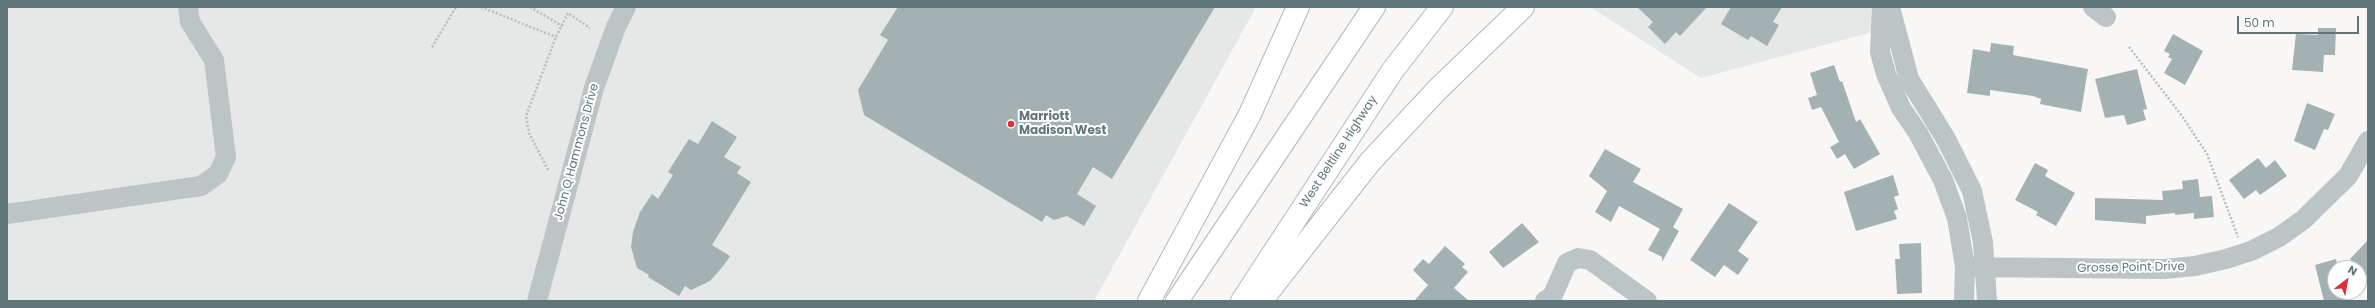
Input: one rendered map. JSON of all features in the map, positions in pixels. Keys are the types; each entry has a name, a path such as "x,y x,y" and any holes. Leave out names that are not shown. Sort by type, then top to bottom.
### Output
{"highway":[{"path":"1149,301 1250,114 1298,7"},
{"path":"1177,301 1374,7"},
{"name":"West Beltline Highway","path":"1242,301 1393,70 1442,7"},
{"path":"1261,301 1337,202 1390,140 1442,85 1523,7"}],"street":[{"path":"7,214 200,186 218,174 226,157 214,60 190,22 188,7"},
{"name":"John Q Hammons Drive","path":"537,301 594,88 616,27 626,7"},
{"path":"1882,7 1880,52 1886,74 1901,108 1918,133 1943,180 1957,218 1965,267 1964,301"},
{"path":"1890,7 1909,79 1946,139 1972,191 1986,267 1987,301"},
{"name":"Grosse Point Drive","path":"1965,267 2164,269 2195,266 2226,260 2265,244 2303,220 2348,176 2368,141"},
{"path":"1553,300 1567,263 1578,258 1590,260 1647,301"}],"path":[{"path":"432,47 456,7"},
{"path":"481,7 556,37"},
{"path":"530,7 562,26"},
{"path":"548,170 529,133 526,116 556,37 568,13 590,28"},
{"path":"2128,47 2182,116 2207,154 2238,237"}],"shaded area":[{"path":"7,7 1256,7 1094,301 7,301"},
{"path":"1590,7 1882,7 1880,30 1701,78"}],"building":[{"name":"Marriott Madison West","path":"898,7 1215,7 1112,179 1093,167 1077,194 1096,206 1084,226 1067,216 1054,220 1046,215 1042,222 864,115 858,90 888,40 880,35"},
{"path":"1637,7 1707,7 1680,36 1676,32 1665,44 1648,27 1653,22"},
{"path":"1731,7 1782,7 1773,22 1779,25 1767,46 1751,36 1748,40 1721,24"},
{"path":"2318,28 2336,28 2335,55 2324,55 2323,72 2292,70 2296,34 2318,35"},
{"path":"2173,34 2203,51 2185,85 2164,73 2172,59 2168,57 2170,54 2164,51"},
{"path":"1991,43 2014,46 2013,55 2088,69 2081,112 2040,104 2041,99 2033,96 1990,90 1990,96 1967,93 1973,49 1990,52"},
{"path":"1834,65 1840,82 1842,81 1856,122 1860,119 1880,154 1854,169 1845,154 1837,159 1830,147 1839,142 1821,107 1812,110 1808,98 1817,95 1810,73"},
{"path":"2137,69 2147,109 2143,110 2146,120 2127,125 2124,115 2105,118 2095,79"},
{"path":"2307,103 2335,114 2328,130 2324,129 2315,150 2294,141"},
{"path":"712,121 737,137 724,157 741,167 737,173 751,182 712,245 730,256 710,281 691,290 685,286 679,296 648,277 649,275 637,268 631,247 633,232 640,212 652,194 658,199 673,175 668,172 689,139 698,144"},
{"path":"1605,149 1641,169 1633,182 1683,209 1673,227 1679,231 1662,262 1662,257 1648,250 1660,229 1619,206 1611,222 1595,212 1607,191 1589,176"},
{"path":"2258,158 2266,168 2275,160 2287,176 2260,195 2256,190 2244,199 2229,180"},
{"path":"2035,163 2048,170 2045,176 2075,193 2056,226 2036,215 2038,212 2015,200"},
{"path":"1893,175 1899,195 1894,197 1898,209 1894,211 1897,219 1856,231 1844,192"},
{"path":"2198,179 2200,197 2212,196 2214,217 2194,219 2194,213 2175,215 2175,213 2146,216 2146,224 2095,220 2095,198 2163,200 2162,191 2183,189 2182,181"},
{"path":"1729,203 1758,222 1738,251 1749,259 1738,275 1724,265 1715,277 1690,260"},
{"path":"1522,223 1539,242 1503,268 1489,252"},
{"path":"2368,240 2368,277 2367,260 2350,259"},
{"path":"1921,243 1922,293 1897,294 1895,259 1900,259 1899,244"},
{"path":"1445,246 1465,264 1462,267 1468,272 1454,288 1469,301 1414,301 1428,285 1413,270 1423,259 1429,264"},
{"path":"2327,262 2327,300 2346,301 2324,301 2315,265"}],"place":[{"name":"Marriott Madison West","path":"1011,124"}]}
